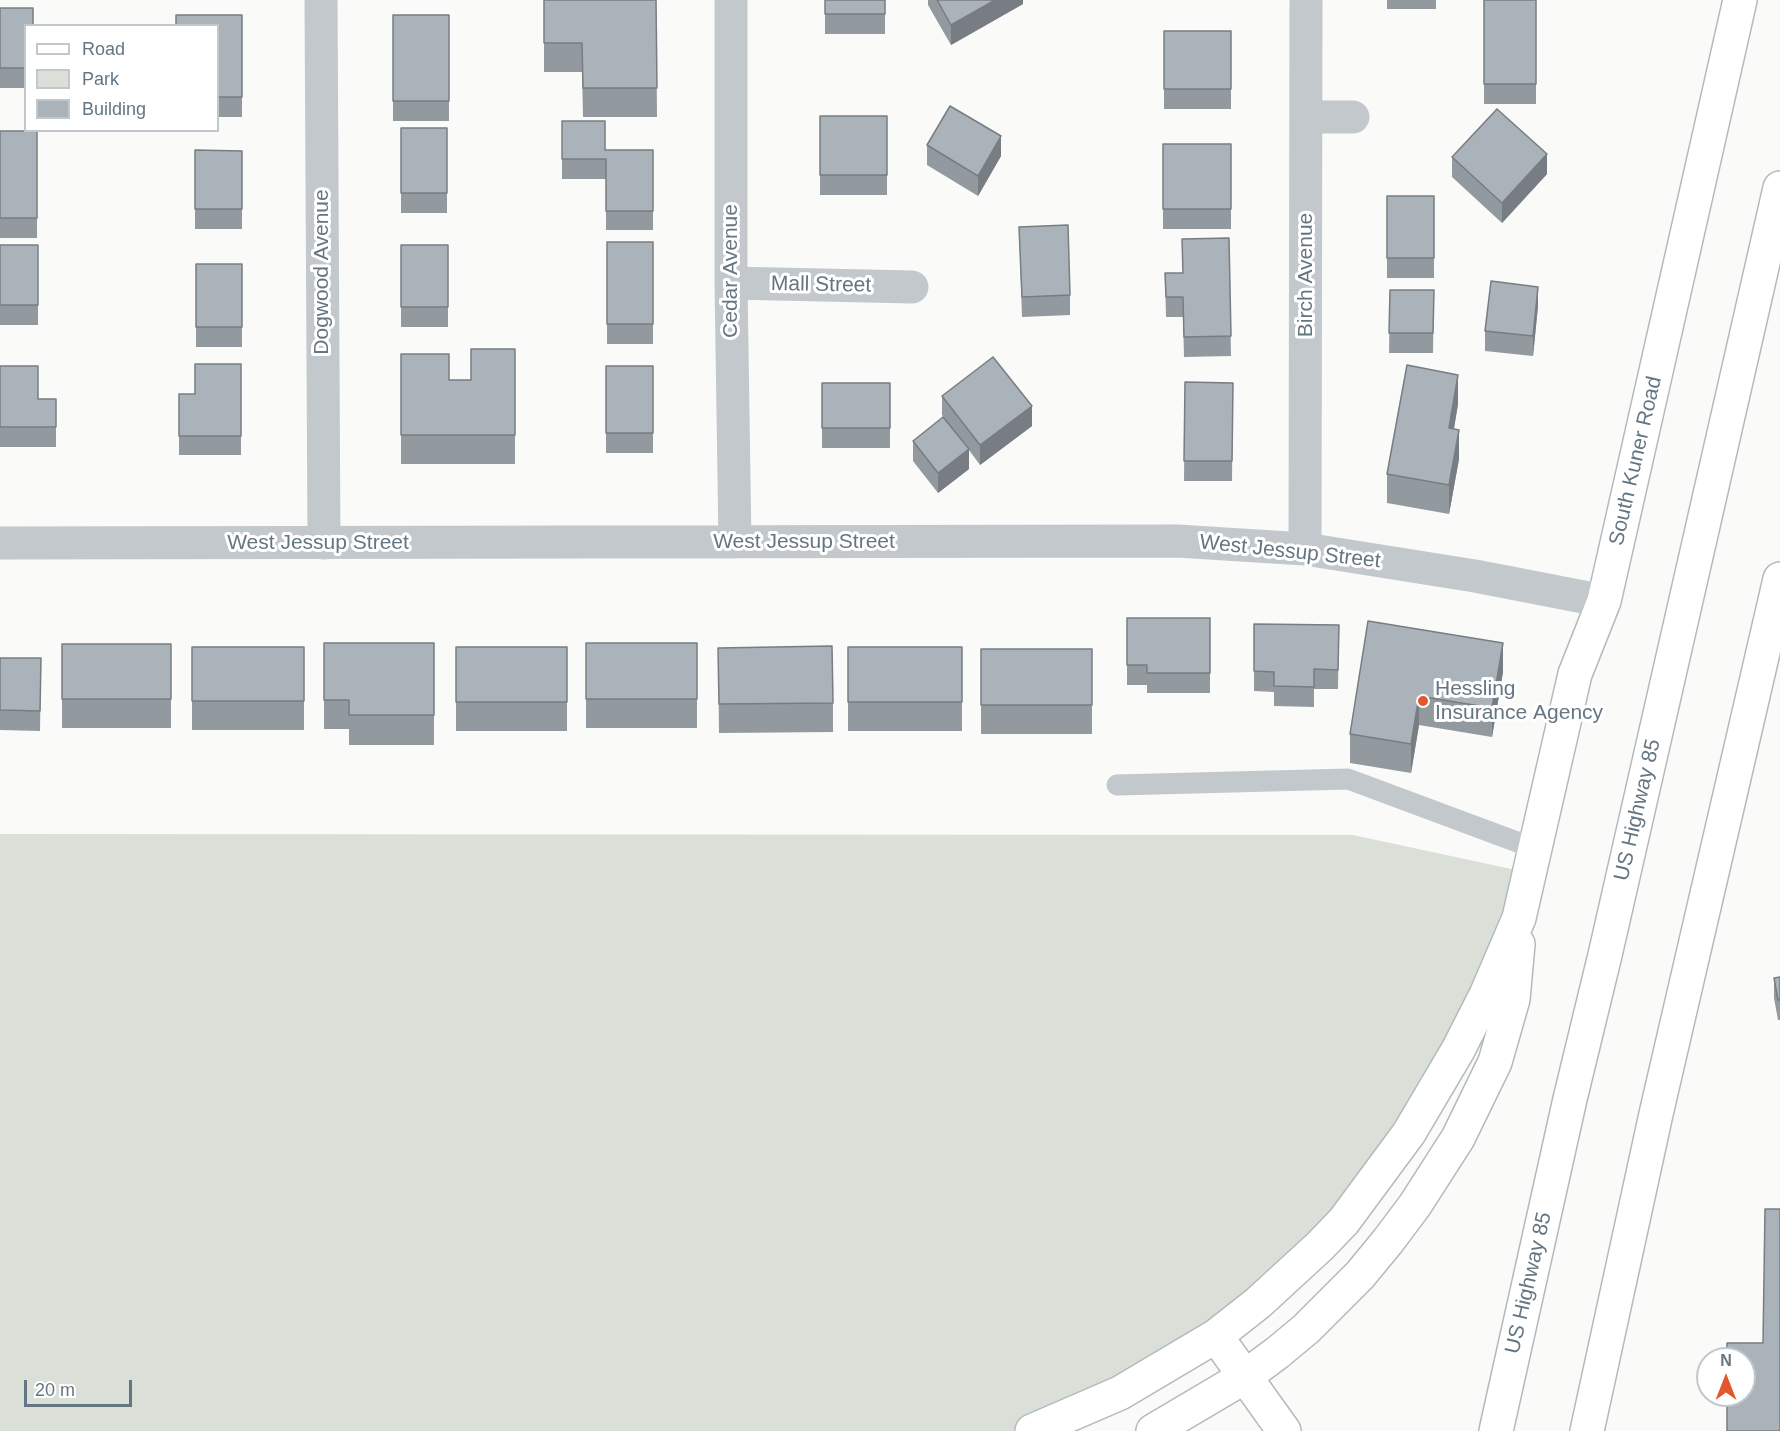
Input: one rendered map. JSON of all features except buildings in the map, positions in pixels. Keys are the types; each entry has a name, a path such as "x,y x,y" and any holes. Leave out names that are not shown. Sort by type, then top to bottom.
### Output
{"main road":[{"name":"South Kuner Road","path":"1519,918 1575,674 1604,601 1740,0"},
{"name":"US Highway 85","path":"1496,1431 1570,1099 1780,188"},
{"path":"1587,1431 1656,1114 1780,579"},
{"path":"1032,1431 1120,1393 1216,1336 1258,1304 1344,1221 1409,1133 1458,1050 1486,995 1519,918"},
{"path":"1153,1431 1246,1377 1306,1329 1360,1275 1415,1205 1458,1138 1495,1062 1516,974 1519,918"},
{"path":"1216,1336 1284,1431"}],"street":[{"name":"Dogwood Avenue","path":"321,0 324,543"},
{"name":"Cedar Avenue","path":"731,0 731,283 735,542"},
{"name":"Birch Avenue","path":"1305,549 1306,0"},
{"path":"1306,117 1353,117"},
{"name":"Mall Street","path":"731,283 912,287"},
{"name":"West Jessup Street","path":"0,543 1177,541 1305,549 1475,576 1604,601"}],"lane":[{"path":"1117,785 1348,779 1536,849"}],"green space":[{"path":"0,834 1353,835 1530,873 1458,1050 1286,1278 1032,1431 0,1431"}],"place":[{"name":"Hessling Insurance Agency","path":"1423,701"}]}
